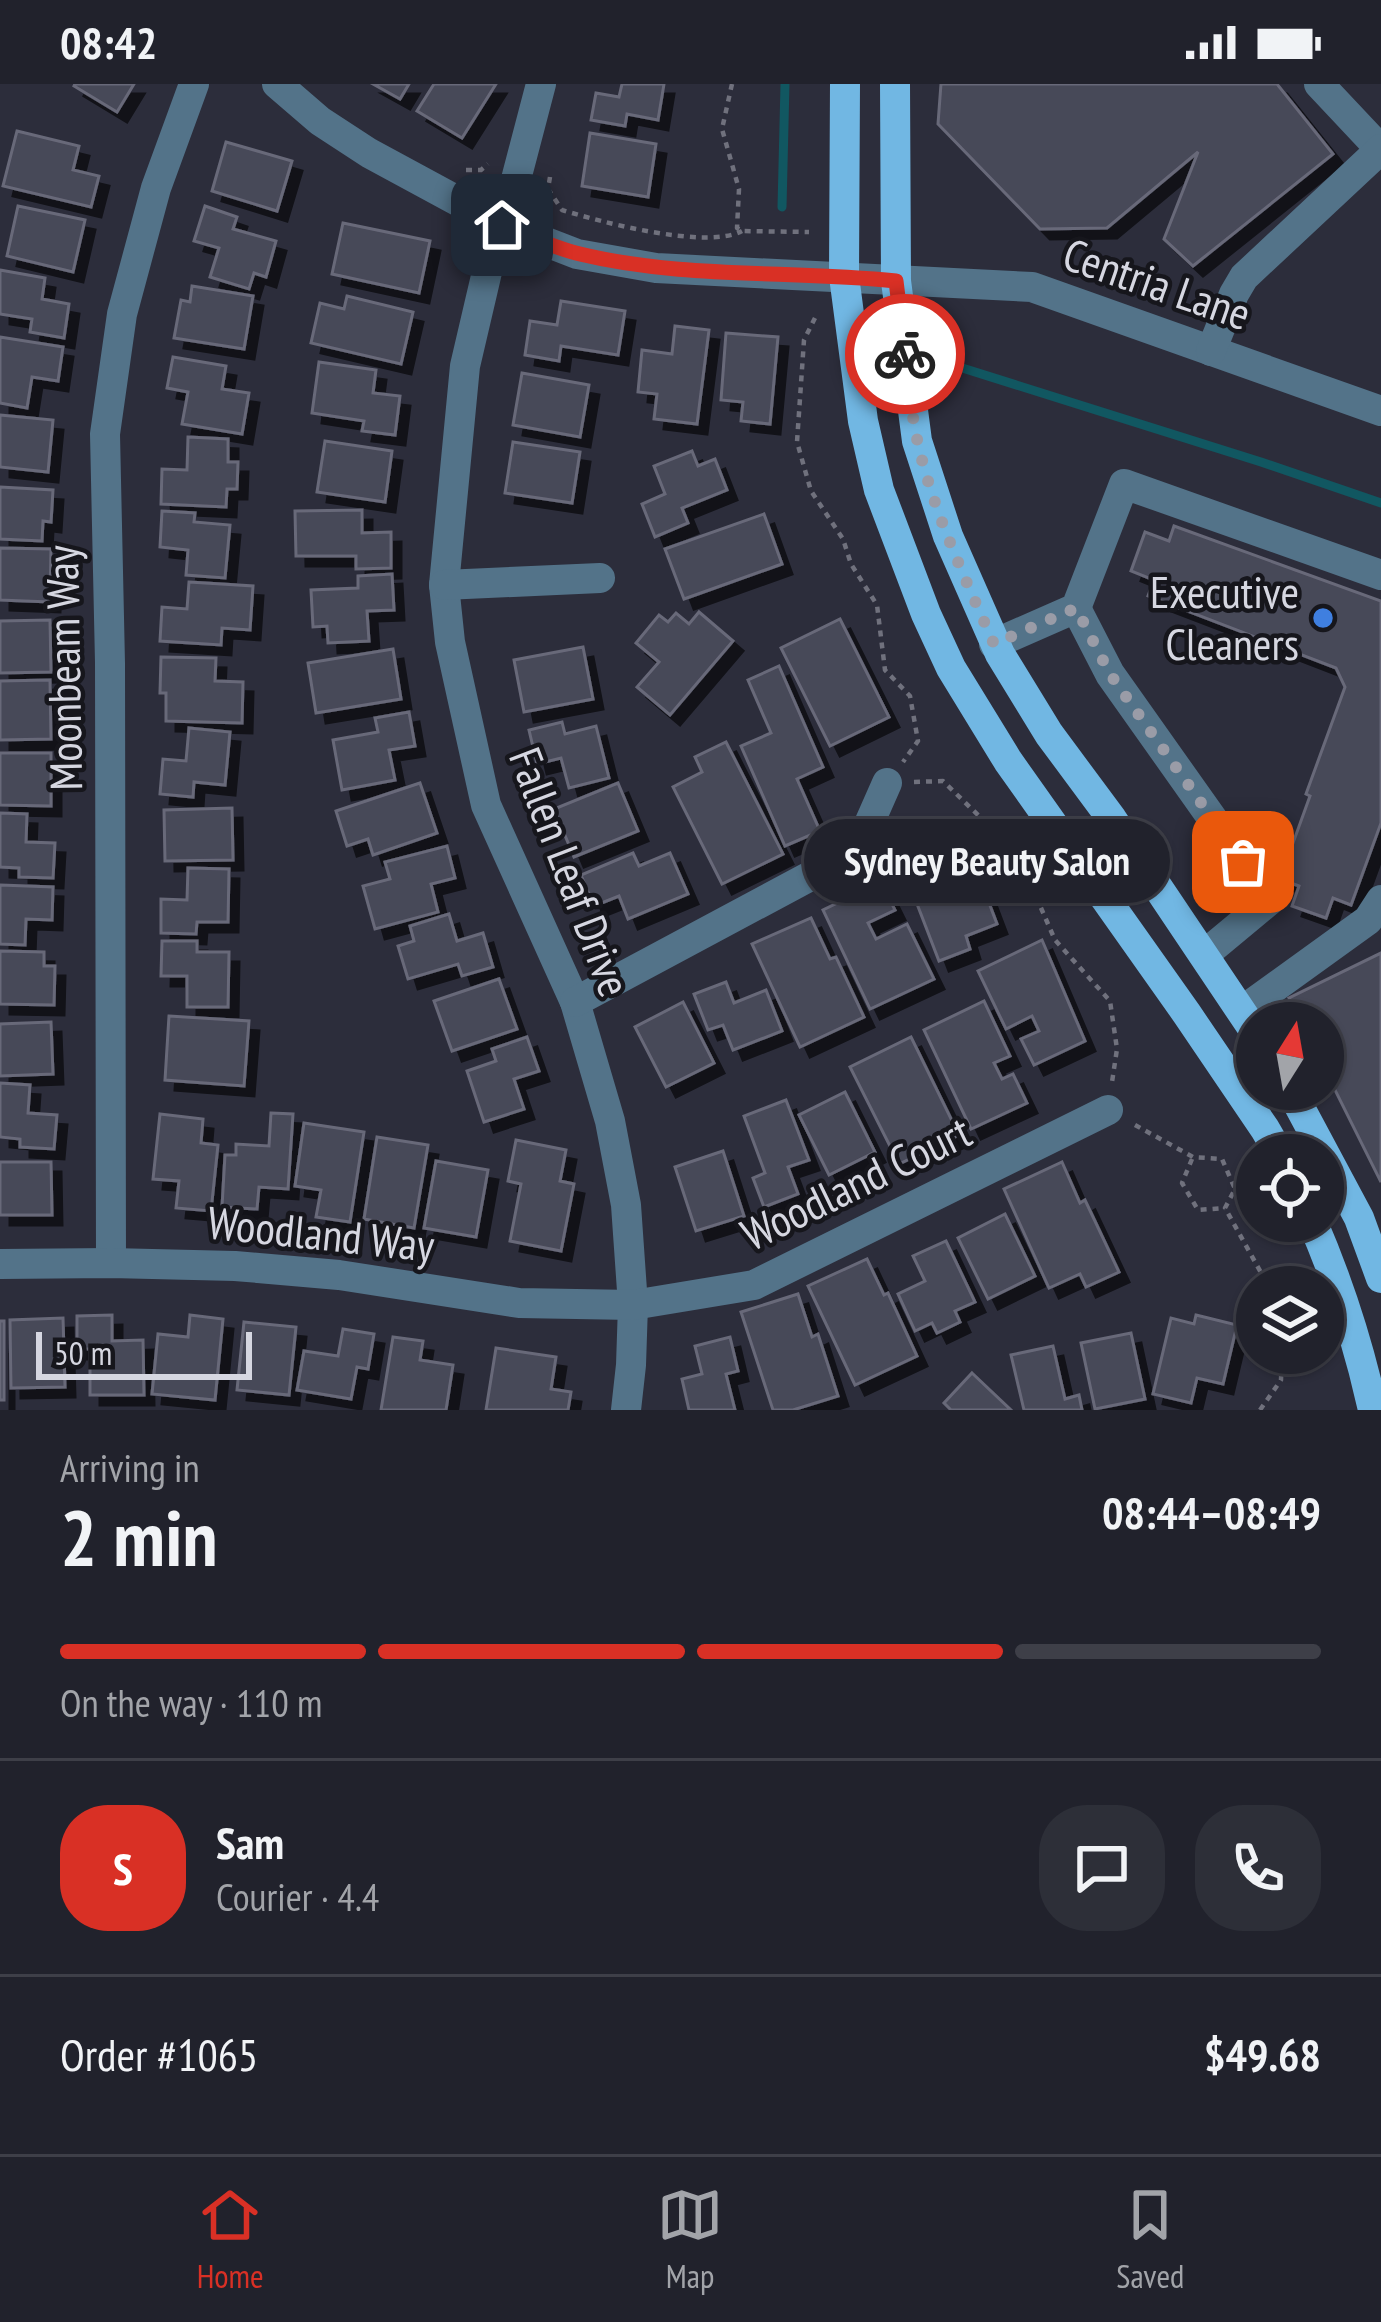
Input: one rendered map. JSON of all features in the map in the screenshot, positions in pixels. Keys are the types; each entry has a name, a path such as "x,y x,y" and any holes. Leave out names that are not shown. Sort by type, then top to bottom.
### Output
{"main road":[{"path":"845,84 844,276 863,421 901,554 951,668 1008,761 1268,1134"},
{"path":"895,84 896,281 917,440 948,536 994,644 1049,734 1236,1002"},
{"path":"951,668 994,644"},
{"path":"1166,984 1204,954"},
{"path":"1302,1110 1358,1218 1381,1278"},
{"path":"1321,1242 1373,1410"}],"street":[{"name":"Moonbeam Way","path":"111,1263 105,434 122,314 156,188 194,84"},
{"name":"Centria Lane","path":"277,84 320,121 369,153 502,225 577,254 656,268 1032,287 1381,411"},
{"name":"Fallen Leaf Drive","path":"541,84 490,259 465,366 445,585 450,642 486,805 575,1002 610,1120 626,1205 633,1305 626,1410"},
{"path":"1211,351 1244,277 1381,150 1318,84"},
{"path":"994,644 1076,608 1124,484 1381,575"},
{"path":"445,585 601,578"},
{"path":"1076,608 1110,674 1270,900 1204,954"},
{"path":"575,1002 856,851 887,783"},
{"path":"1274,1002 1368,920 1381,900"},
{"name":"Woodland Court","path":"633,1305 754,1285 1108,1110"},
{"name":"Woodland Way","path":"0,1264 235,1266 338,1274 519,1303 633,1305"}],"path":[{"path":"732,84 722,129 739,189 737,228 742,232"},
{"path":"457,170 482,170 500,155"},
{"path":"550,174 548,189 562,210 631,228 703,238 742,232 809,232"},
{"path":"815,318 804,340 797,442 811,491 843,539 851,564 877,605 885,670 910,696 918,741 887,783"},
{"path":"887,783 943,781 1017,853 1055,940 1110,1001 1117,1049 1108,1110 1192,1157 1222,1159 1235,1189 1225,1208"},
{"path":"1192,1157 1183,1183 1198,1210 1225,1208"},
{"path":"1225,1208 1257,1266"},
{"path":"1260,1410 1280,1374"}],"building":[{"path":"75,84 134,84 117,112"},
{"path":"373,84 409,84 400,99"},
{"path":"434,84 496,84 462,138 417,111"},
{"path":"622,84 664,84 658,120 627,114 625,126 591,120 596,93 619,97"},
{"path":"941,84 1277,84 1333,154 1193,266 1164,239 1198,152 1107,228 1040,229 938,124"},
{"path":"17,131 79,146 73,170 99,176 91,207 3,186"},
{"path":"590,133 656,144 648,197 582,186"},
{"path":"226,142 292,161 277,211 212,191"},
{"path":"18,206 85,220 73,272 7,256"},
{"path":"205,206 237,217 233,229 276,241 266,277 254,273 249,289 210,277 219,248 194,241"},
{"path":"343,223 430,241 419,293 332,274"},
{"path":"0,270 45,278 42,299 69,304 64,338 30,332 32,319 0,314"},
{"path":"192,286 253,296 244,349 174,338 181,300 190,302"},
{"path":"347,296 413,312 401,364 311,343 320,303 344,309"},
{"path":"561,301 625,311 618,355 561,346 559,361 525,355 530,321 557,325"},
{"path":"675,326 709,330 697,424 654,419 657,394 638,392 642,350 672,354"},
{"path":"726,333 778,337 770,424 741,421 743,402 721,400"},
{"path":"0,337 63,347 58,381 32,377 27,408 0,403"},
{"path":"173,357 226,366 222,389 249,393 242,434 182,424 188,392 167,388"},
{"path":"319,362 376,370 373,393 400,396 395,435 362,431 364,421 312,413"},
{"path":"522,373 589,385 580,437 513,425"},
{"path":"0,415 53,420 48,472 0,467"},
{"path":"188,437 228,439 228,462 238,462 237,489 227,489 226,507 161,504 162,469 187,470"},
{"path":"325,441 392,451 385,502 317,492"},
{"path":"513,442 580,452 572,503 505,493"},
{"path":"692,451 698,466 715,459 727,490 682,508 688,523 655,537 642,504 665,494 654,466"},
{"path":"0,487 53,490 51,522 43,521 42,541 0,539"},
{"path":"362,510 362,533 391,532 391,568 356,569 356,556 296,556 295,511"},
{"path":"162,511 195,513 194,522 230,525 225,578 186,575 188,550 160,547"},
{"path":"764,514 782,564 684,599 665,549"},
{"path":"1174,526 1381,601 1381,823 1351,905 1333,898 1326,918 1292,906 1299,886 1280,879 1345,687 1336,668 1148,596 1154,580 1131,571 1145,532 1169,541"},
{"path":"0,548 51,549 50,602 0,600"},
{"path":"392,574 394,610 367,611 369,641 328,643 327,626 313,627 311,590 358,588 358,576"},
{"path":"189,582 253,586 250,630 222,628 221,645 160,641 162,607 187,609"},
{"path":"699,612 733,641 670,715 637,687 659,662 636,643 659,615 668,622 676,613 689,624"},
{"path":"840,619 889,717 830,746 781,648"},
{"path":"50,620 51,672 0,673 0,621"},
{"path":"583,647 593,699 524,712 514,660"},
{"path":"393,649 401,699 316,713 308,663"},
{"path":"161,657 216,658 215,681 243,682 242,723 166,721 166,693 160,693"},
{"path":"779,666 823,767 797,779 820,831 785,846 741,746 771,733 748,680"},
{"path":"50,680 51,739 0,740 0,681"},
{"path":"409,712 415,746 389,750 395,780 342,790 333,740 378,732 375,718"},
{"path":"562,722 565,734 596,726 609,778 569,788 561,758 537,764 529,730"},
{"path":"189,728 230,732 225,785 194,782 193,797 160,794 163,759 186,761"},
{"path":"726,742 783,854 722,884 673,787 702,772 695,757"},
{"path":"0,753 51,753 51,806 0,805"},
{"path":"420,783 437,833 373,855 368,839 347,846 336,811"},
{"path":"618,783 638,831 574,857 554,809"},
{"path":"232,808 233,860 165,861 164,810"},
{"path":"0,813 27,814 26,842 55,843 53,878 19,877 19,868 0,867"},
{"path":"951,824 969,868 975,866 997,924 966,936 970,949 939,961 899,857 927,846 923,835"},
{"path":"447,846 455,878 431,884 438,912 375,929 363,886 390,879 385,862"},
{"path":"633,853 639,866 670,853 688,894 628,919 619,896 594,906 581,875"},
{"path":"188,868 229,869 228,922 197,922 196,934 161,933 161,899 187,900"},
{"path":"881,882 895,910 868,923 876,939 907,924 934,979 870,1009 823,910"},
{"path":"0,885 53,887 52,920 26,919 25,945 0,944"},
{"path":"449,914 457,941 483,933 493,967 462,976 458,964 408,979 398,946 414,941 410,926"},
{"path":"811,918 830,959 836,957 864,1017 800,1047 752,944"},
{"path":"1042,940 1085,1041 1034,1065 1021,1039 1039,1031 1032,1016 1006,1029 978,971"},
{"path":"162,941 197,941 197,952 229,952 228,1007 187,1007 187,976 161,976"},
{"path":"0,951 44,952 44,966 55,966 54,1005 0,1004"},
{"path":"1381,953 1381,1182 1344,1108 1344,1002 1291,1002 1289,998"},
{"path":"499,979 517,1029 452,1051 434,1001"},
{"path":"726,982 734,1003 766,990 782,1031 733,1050 723,1025 708,1030 694,994"},
{"path":"984,1001 1010,1056 994,1063 1002,1079 1013,1074 1027,1103 971,1129 924,1030"},
{"path":"683,1002 714,1063 666,1087 635,1027"},
{"path":"169,1016 249,1021 244,1086 165,1080"},
{"path":"51,1022 53,1074 0,1076 0,1024"},
{"path":"527,1037 539,1071 514,1079 524,1109 484,1122 467,1071 496,1061 492,1049"},
{"path":"911,1037 959,1135 899,1164 850,1067"},
{"path":"0,1083 30,1085 28,1113 57,1115 54,1149 20,1147 20,1139 0,1137"},
{"path":"845,1092 875,1152 829,1175 799,1115"},
{"path":"786,1100 809,1160 788,1167 798,1194 764,1207 753,1178 765,1173 744,1116"},
{"path":"271,1113 293,1114 288,1189 259,1187 257,1209 222,1207 225,1155 236,1155 236,1144 269,1146"},
{"path":"160,1114 203,1119 201,1143 218,1145 211,1211 176,1208 179,1181 153,1179"},
{"path":"304,1123 364,1132 350,1222 316,1217 321,1190 295,1186"},
{"path":"377,1137 428,1145 414,1228 364,1219"},
{"path":"516,1140 566,1150 560,1181 574,1184 561,1251 510,1241 521,1184 508,1181"},
{"path":"723,1151 744,1216 696,1231 675,1167"},
{"path":"436,1161 488,1170 476,1237 424,1228"},
{"path":"0,1162 51,1162 52,1215 0,1215"},
{"path":"1062,1162 1119,1272 1086,1287 1080,1274 1049,1288 1004,1189"},
{"path":"1005,1214 1035,1276 988,1299 958,1238"},
{"path":"946,1241 975,1302 955,1311 960,1322 937,1333 932,1323 915,1331 898,1294 925,1281 913,1256"},
{"path":"867,1259 917,1356 855,1385 808,1286"},
{"path":"798,1294 812,1337 818,1334 838,1396 793,1410 773,1410 741,1312"},
{"path":"112,1315 112,1341 143,1340 144,1395 90,1395 90,1349 77,1349 77,1316"},
{"path":"190,1315 223,1319 215,1400 152,1394 158,1334 188,1337"},
{"path":"1196,1315 1236,1325 1223,1384 1197,1378 1191,1403 1153,1394 1171,1318 1194,1324"},
{"path":"63,1318 65,1387 11,1388 10,1320"},
{"path":"0,1321 4,1321 4,1400 0,1400"},
{"path":"244,1322 296,1327 289,1395 237,1390"},
{"path":"343,1329 374,1334 368,1369 357,1367 351,1399 297,1390 304,1351 338,1356"},
{"path":"1131,1333 1145,1399 1095,1409 1081,1343"},
{"path":"393,1337 423,1341 420,1360 453,1365 446,1410 381,1410"},
{"path":"730,1337 738,1371 726,1374 735,1410 689,1410 682,1379 702,1374 695,1346"},
{"path":"1053,1346 1065,1399 1079,1395 1082,1410 1024,1410 1011,1355"},
{"path":"496,1348 556,1357 551,1389 571,1392 568,1410 486,1410"},
{"path":"972,1373 1011,1410 951,1410 944,1403"}],"waterway":[{"path":"782,207 785,84"},
{"path":"956,366 1381,503"}],"way so far":[{"path":"905,354 917,440 928,476 994,644 1076,608 1110,674 1243,862"}],"place":[{"name":"Executive Cleaners","path":"1323,618"},
{"name":"Sydney Beauty Salon","path":"1243,862"}],"route":[{"path":"502,225 577,254 656,268 896,281 905,354"}]}
